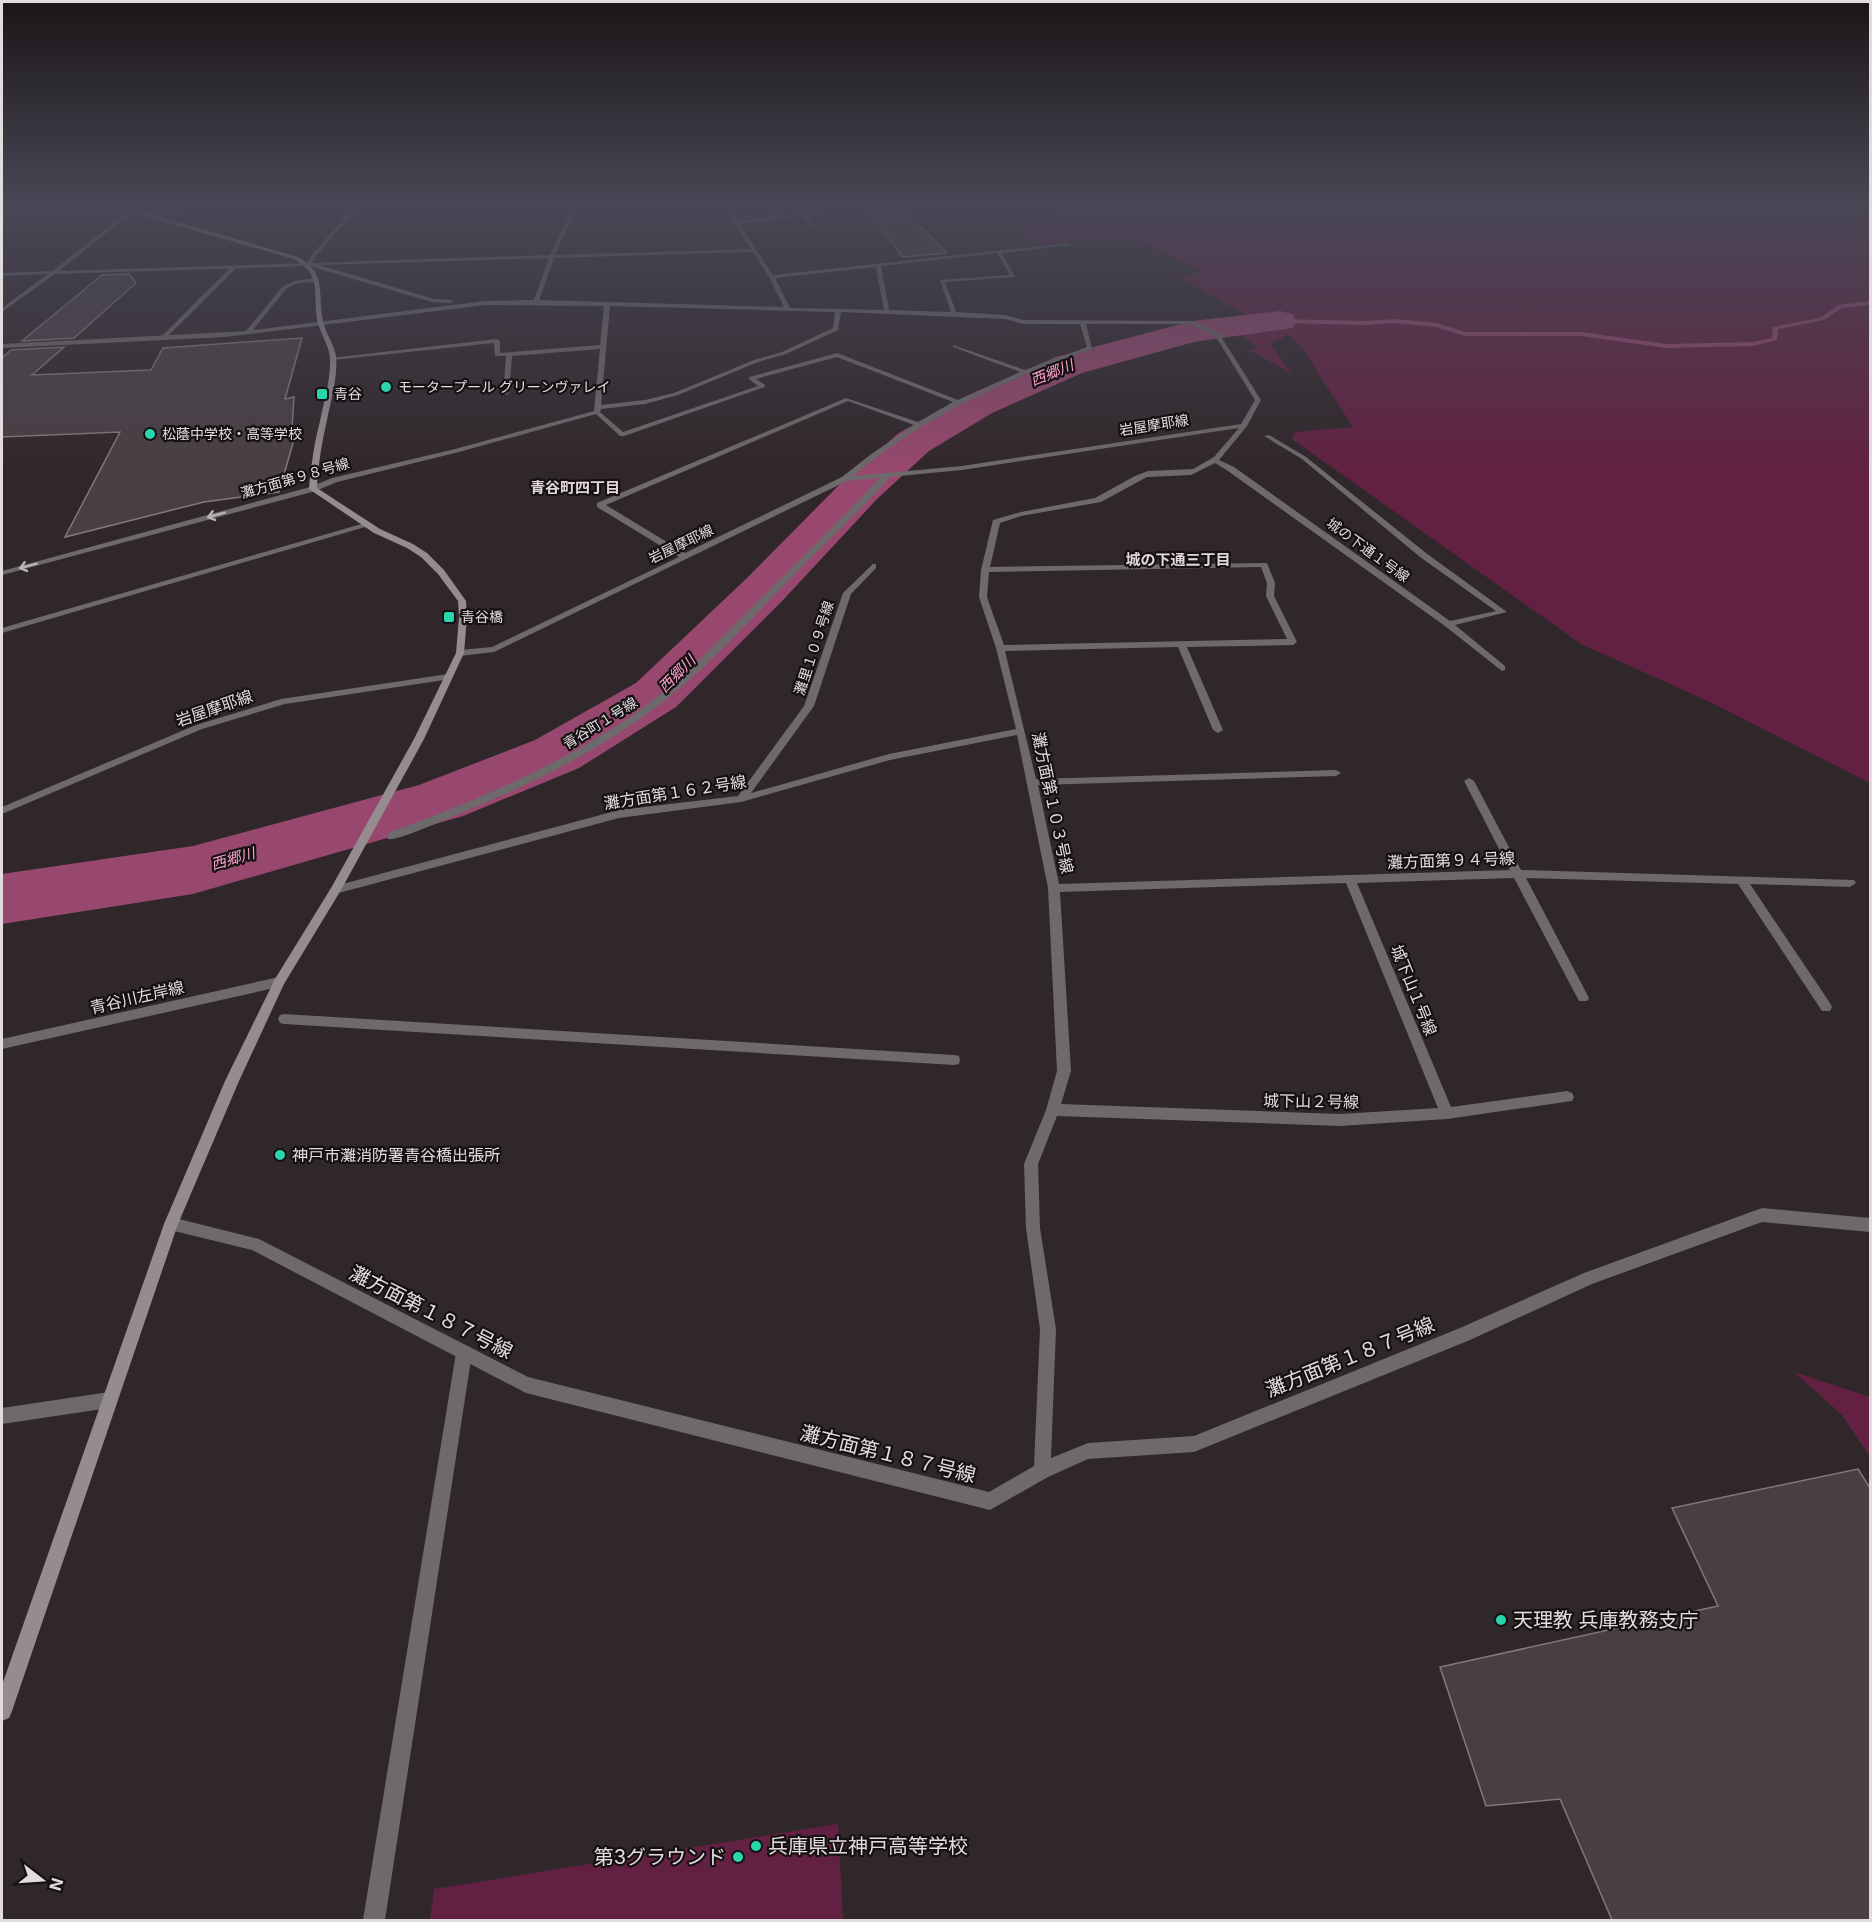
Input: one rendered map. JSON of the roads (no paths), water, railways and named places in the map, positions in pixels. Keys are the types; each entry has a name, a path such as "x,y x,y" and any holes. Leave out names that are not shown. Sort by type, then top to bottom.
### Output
{"street":[{"path":"2,310 24,294"},
{"path":"162,339 207,294"},
{"path":"247,333 279,294"},
{"path":"2,1711 171,1224 232,1081 279,982 336,890 419,739 460,652 462,601 441,572 417,551 368,525 313,489 316,447 330,388 333,358 321,323 318,294"},
{"path":"409,294 434,301 838,311 1005,317 1023,322 1083,323 1090,348 1023,371 956,401 872,454 850,478"},
{"path":"536,302 539,294"},
{"path":"780,294 788,310"},
{"path":"883,294 887,313"},
{"path":"946,294 954,315"},
{"path":"2,346 247,333 485,303"},
{"path":"607,305 597,409 622,435 764,386 751,378 837,355 956,401"},
{"name":"灘方面第９８号線","path":"2,573 313,489 334,480 457,451 597,409 645,402 676,394 756,361 784,353 836,329 838,311"},
{"name":"灘方面第１０３号線","path":"1042,1471 1048,1329 1033,1228 1031,1164 1053,1110 1064,1071 1054,888 1021,731 1000,648 983,597 985,570 996,522 1014,514 1064,508 1099,499 1149,473 1195,471 1214,460 1245,425 1258,400 1218,336 1199,325 1192,322 1083,323"},
{"path":"333,358 497,341 497,355 603,347"},
{"path":"955,346 1023,371"},
{"path":"506,393 509,354"},
{"path":"686,557 600,505 848,399 918,424"},
{"name":"岩屋摩耶線","path":"460,652 494,649 850,478 962,468 1245,425"},
{"path":"1267,435 1304,458 1423,555 1503,612 1448,624"},
{"name":"城の下通１号線","path":"1214,460 1231,469 1448,624 1502,668"},
{"name":"青谷町１号線","path":"392,836 475,805 550,768 608,736 648,708 702,662 888,476"},
{"path":"2,631 368,525"},
{"path":"985,570 1264,564 1271,583 1270,596 1293,642 1000,648"},
{"name":"灘里１０９号線","path":"741,799 809,706 847,593 873,566"},
{"path":"1181,644 1218,730"},
{"name":"岩屋摩耶線","path":"2,811 199,727 284,701 448,677"},
{"name":"灘方面第１６２号線","path":"336,890 619,814 741,799 889,757 1021,731"},
{"path":"1031,782 1336,773"},
{"path":"1469,782 1520,874 1583,998"},
{"name":"灘方面第９４号線","path":"1054,888 1520,874 1850,883"},
{"name":"城下山１号線","path":"1350,879 1447,1113"},
{"path":"1741,880 1826,1007"},
{"name":"青谷川左岸線","path":"2,1044 279,982"},
{"path":"284,1019 954,1060"},
{"name":"城下山２号線","path":"1053,1110 1340,1120 1447,1113 1567,1097"},
{"name":"灘方面第１８７号線","path":"171,1224 254,1244 526,1385 990,1501 1042,1471 1088,1451 1194,1444 1464,1334 1589,1278 1762,1215 1870,1225"},
{"path":"374,1920 464,1353"},
{"path":"2,1416 109,1400"}],"waterway":[{"path":"1280,321 1365,323 1395,321 1437,325 1465,334 1581,334 1666,346 1753,344 1775,339 1775,328 1822,319 1841,306 1870,303"},
{"name":"西郷川","path":"2,899 193,870 440,801 557,754 656,695 766,588 861,489 914,442 978,405 1069,365 1192,332 1280,321"}],"place":[{"name":"モータープール グリーンヴァレイ","path":"386,387"},
{"name":"青谷","path":"322,394"},
{"name":"松蔭中学校・高等学校","path":"150,434"},
{"name":"青谷橋","path":"449,617"},
{"name":"神戸市灘消防署青谷橋出張所","path":"280,1155"},
{"name":"天理教 兵庫教務支庁","path":"1501,1620"},
{"name":"兵庫県立神戸高等学校","path":"756,1846"},
{"name":"第3グラウンド","path":"738,1857"}],"district":[{"name":"青谷町四丁目","path":"575,488"},
{"name":"城の下通三丁目","path":"1178,560"}]}
